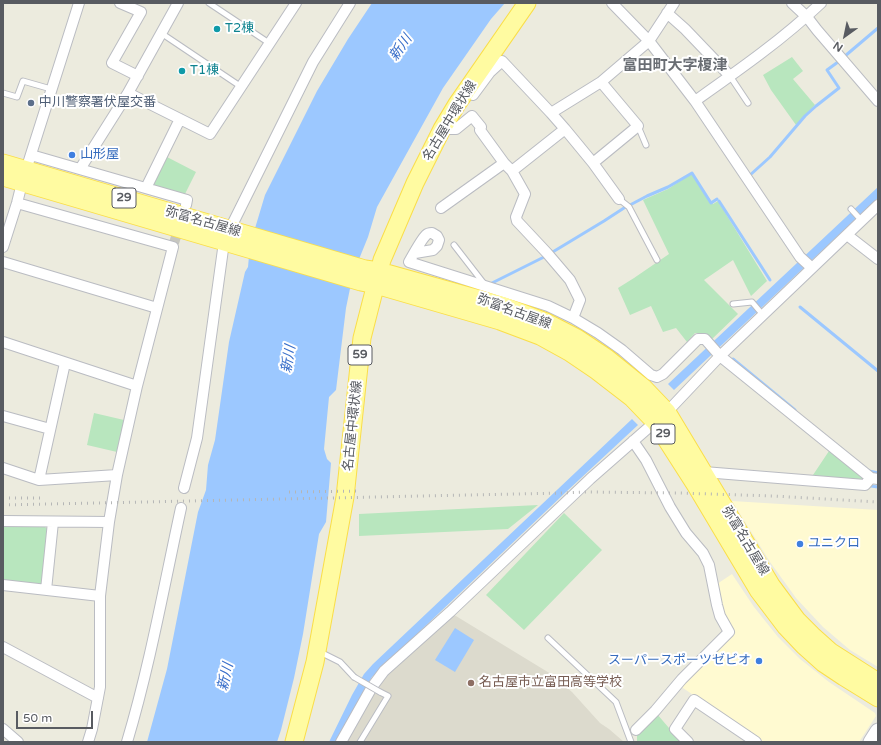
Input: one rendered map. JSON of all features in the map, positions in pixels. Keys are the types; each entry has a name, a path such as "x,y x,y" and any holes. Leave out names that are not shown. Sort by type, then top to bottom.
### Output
{"main road":[{"name":"名古屋中環状線","path":"294,742 315,662 345,497 362,338 371,277 382,260 415,183 442,129 527,3"},
{"name":"弥富名古屋線","path":"3,163 26,169 235,238 371,277 504,306 546,322 577,338 607,358 643,387 661,417 696,486 758,590 786,627 823,663 878,698"},
{"name":"弥富名古屋線","path":"3,177 26,169"},
{"name":"弥富名古屋線","path":"661,417 704,472 771,585 797,620 831,652 878,682"}],"street":[{"path":"3,247 78,3"},
{"path":"120,3 141,12 112,63 138,76"},
{"path":"80,169 128,93 178,3"},
{"path":"128,93 210,134 240,86 296,3"},
{"path":"184,488 197,438 235,238 313,62 350,3"},
{"path":"612,3 649,41 695,101 800,257 810,267"},
{"path":"792,3 807,17 878,101"},
{"path":"695,101 762,53 807,17 821,3"},
{"path":"551,113 600,82 649,41 670,7 685,29 730,76"},
{"path":"442,129 461,110 490,72 502,61 566,129 619,199"},
{"path":"593,163 638,126 600,82"},
{"path":"442,129 456,129 472,116 481,127 480,130 504,163 512,171 525,194 516,217 517,221 570,280 580,300 573,318"},
{"path":"146,188 180,119"},
{"path":"512,171 566,129"},
{"path":"441,208 504,163"},
{"path":"26,169 80,169 187,200 186,205"},
{"path":"17,203 173,245 117,475 109,522 100,596 100,687 88,742"},
{"path":"341,742 372,687 384,671 450,612 590,479 661,417 719,354 810,267 848,234 861,219 878,205"},
{"path":"848,234 878,259"},
{"path":"415,253 410,262 548,306 573,318 598,333 622,350 651,375 657,377 663,374 698,340 705,339 719,354 875,478 865,485 704,472"},
{"path":"3,262 157,308"},
{"path":"3,342 138,386"},
{"path":"39,480 65,363"},
{"path":"3,416 50,429"},
{"path":"633,441 646,460 686,533 703,553 709,565 720,616 729,632 682,679 655,711 636,730"},
{"path":"3,468 39,480 117,475"},
{"path":"127,742 136,711 158,618 180,508"},
{"path":"3,521 109,522"},
{"path":"46,590 53,522"},
{"path":"3,585 100,596"},
{"path":"3,646 98,698"},
{"path":"688,742 675,729 694,700 756,742"},
{"path":"3,729 18,742"},
{"path":"871,742 878,731"}],"lane":[{"path":"209,3 269,43"},
{"path":"162,33 240,86"},
{"path":"730,76 748,103"},
{"path":"3,93 17,97 23,81 52,90"},
{"path":"638,126 646,145"},
{"path":"619,199 629,207 657,260"},
{"path":"851,209 861,219"},
{"path":"454,245 486,286"},
{"path":"733,304 752,302 762,313"},
{"path":"548,638 616,702 631,742"},
{"path":"317,651 340,662 354,677 388,696 360,742"}],"shaded area":[{"path":"732,501 878,510 878,667 850,650 823,627 796,598 770,562"},
{"path":"732,574 754,607 778,637 800,659 829,682 875,713 876,716 859,742 763,742 680,686 733,632 722,610 717,584"},
{"name":"名古屋市立富田高等学校","path":"451,613 551,674 572,692 600,723 624,742 347,742 369,700 387,672"}],"green space":[{"path":"792,57 803,71 793,79 815,105 796,125 771,90 763,75"},
{"path":"167,157 196,172 185,194 153,185"},
{"path":"692,173 713,204 718,201 767,281 751,296 733,260 704,280 738,314 711,340 704,333 695,333 687,342 676,328 663,332 651,306 630,315 618,288 669,254 643,200 668,189"},
{"path":"94,413 124,420 117,452 87,445"},
{"path":"829,451 863,477 864,480 811,478"},
{"path":"538,505 508,529 359,536 359,514"},
{"path":"564,513 602,550 524,630 486,595"},
{"path":"3,526 45,527 49,530 43,581 41,584 3,580"},
{"path":"657,714 681,742 637,742 637,734"}],"water":[{"name":"新川","path":"372,3 505,3 491,19 443,88 377,207 368,237 353,274 346,308 336,390 329,397 324,449 327,459 331,463 326,522 319,534 303,634 294,678 277,742 147,742 167,669 198,512 206,490 208,465 215,440 229,342 245,272 248,267 250,245 265,195 317,91 348,39"},
{"path":"878,187 878,198 674,390 668,384"},
{"path":"632,419 638,425 372,677 338,742 329,742 352,695 364,674 373,664"},
{"path":"455,628 474,640 455,672 435,660"}],"waterway":[{"path":"845,56 878,28"},
{"path":"749,176 770,157 805,116 839,88 827,70 838,62"},
{"path":"630,205 668,187 692,173 711,203 717,199"},
{"path":"719,201 770,280"},
{"path":"551,253 627,206"},
{"path":"492,283 546,256"},
{"path":"800,307 878,371"},
{"path":"733,359 795,410"},
{"path":"869,471 878,473"},
{"path":"871,486 878,487"}],"tunnel":[{"path":"174,243 180,224"}],"railway":[{"path":"289,492 359,491"},
{"path":"3,505 587,492 773,496 878,502"},
{"path":"3,498 41,498"}],"place":[{"name":"T2棟","path":"217,29"},
{"name":"T1棟","path":"182,71"},
{"name":"中川警察署伏屋交番","path":"31,103"},
{"name":"山形屋","path":"72,155"},
{"name":"ユニクロ","path":"800,544"},
{"name":"スーパースポーツゼビオ","path":"759,661"},
{"name":"名古屋市立富田高等学校","path":"471,683"}],"district":[{"name":"富田町大字榎津","path":"675,66"}]}
